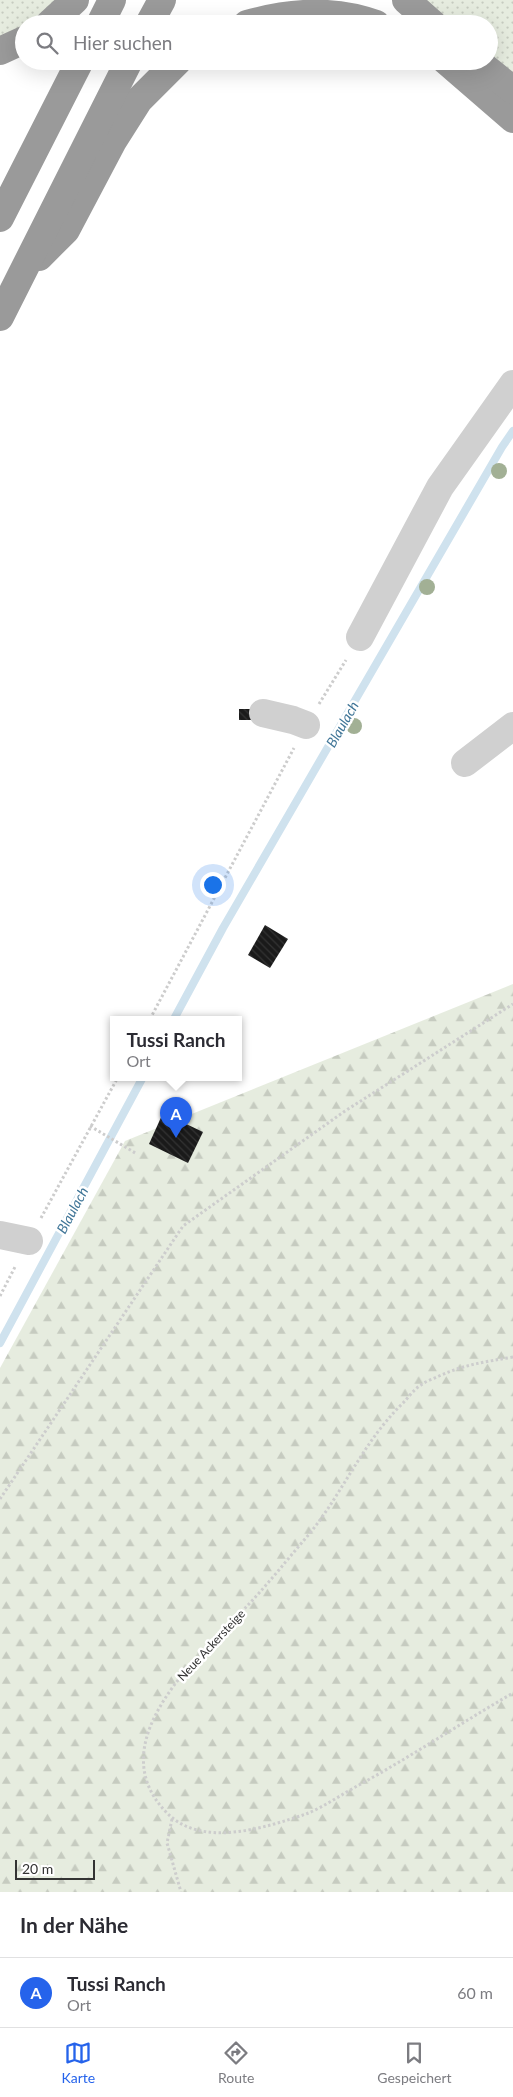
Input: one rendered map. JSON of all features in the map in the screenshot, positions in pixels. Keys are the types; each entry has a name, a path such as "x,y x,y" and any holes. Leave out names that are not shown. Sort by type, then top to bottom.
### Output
{"highway":[{"path":"59,15 75,0"},
{"path":"104,15 112,0"},
{"path":"154,15 162,0"},
{"path":"406,0 423,15"},
{"path":"287,15 329,15"},
{"path":"0,52 15,44"},
{"path":"0,218 75,70"},
{"path":"0,317 124,70"},
{"path":"22,274 66,230 113,141 139,100 169,70"},
{"path":"456,70 513,119"},
{"path":"488,70 513,90"}],"lane":[{"path":"360,636 440,487 513,384"},
{"path":"263,714 293,720 306,726"},
{"path":"465,763 513,726"},
{"path":"0,1235 29,1241"}],"path":[{"path":"152,1016 306,726 360,636"},
{"path":"0,1499 183,1226 345,1111 513,1004"},
{"path":"0,1296 116,1081"},
{"path":"90,1126 137,1154"},
{"name":"Neue Ackersteige","path":"513,1357 464,1365 422,1384 387,1419 365,1447 316,1526 252,1601 184,1672 165,1699 149,1729 144,1744 143,1764 147,1783 155,1800 172,1818 199,1830 225,1832 252,1830 309,1813 417,1753 513,1694"},
{"path":"172,1818 167,1843 181,1892"}],"green space":[{"path":"0,0 65,0 46,15 15,15 15,35 0,44"},
{"path":"422,0 513,0 513,75 498,63 498,15 439,15"},
{"path":"513,984 513,1892 0,1892 0,1368 125,1141"}],"building":[{"path":"239,709 255,709 255,720 239,720"},
{"path":"265,925 288,939 270,968 248,955"},
{"path":"163,1113 203,1132 188,1163 149,1144"}],"waterway":[{"name":"Blaulach","path":"176,1016 223,928 513,431"},
{"name":"Blaulach","path":"0,1343 141,1081"}],"place":[{"name":"Tussi Ranch","path":"176,1138"}]}
